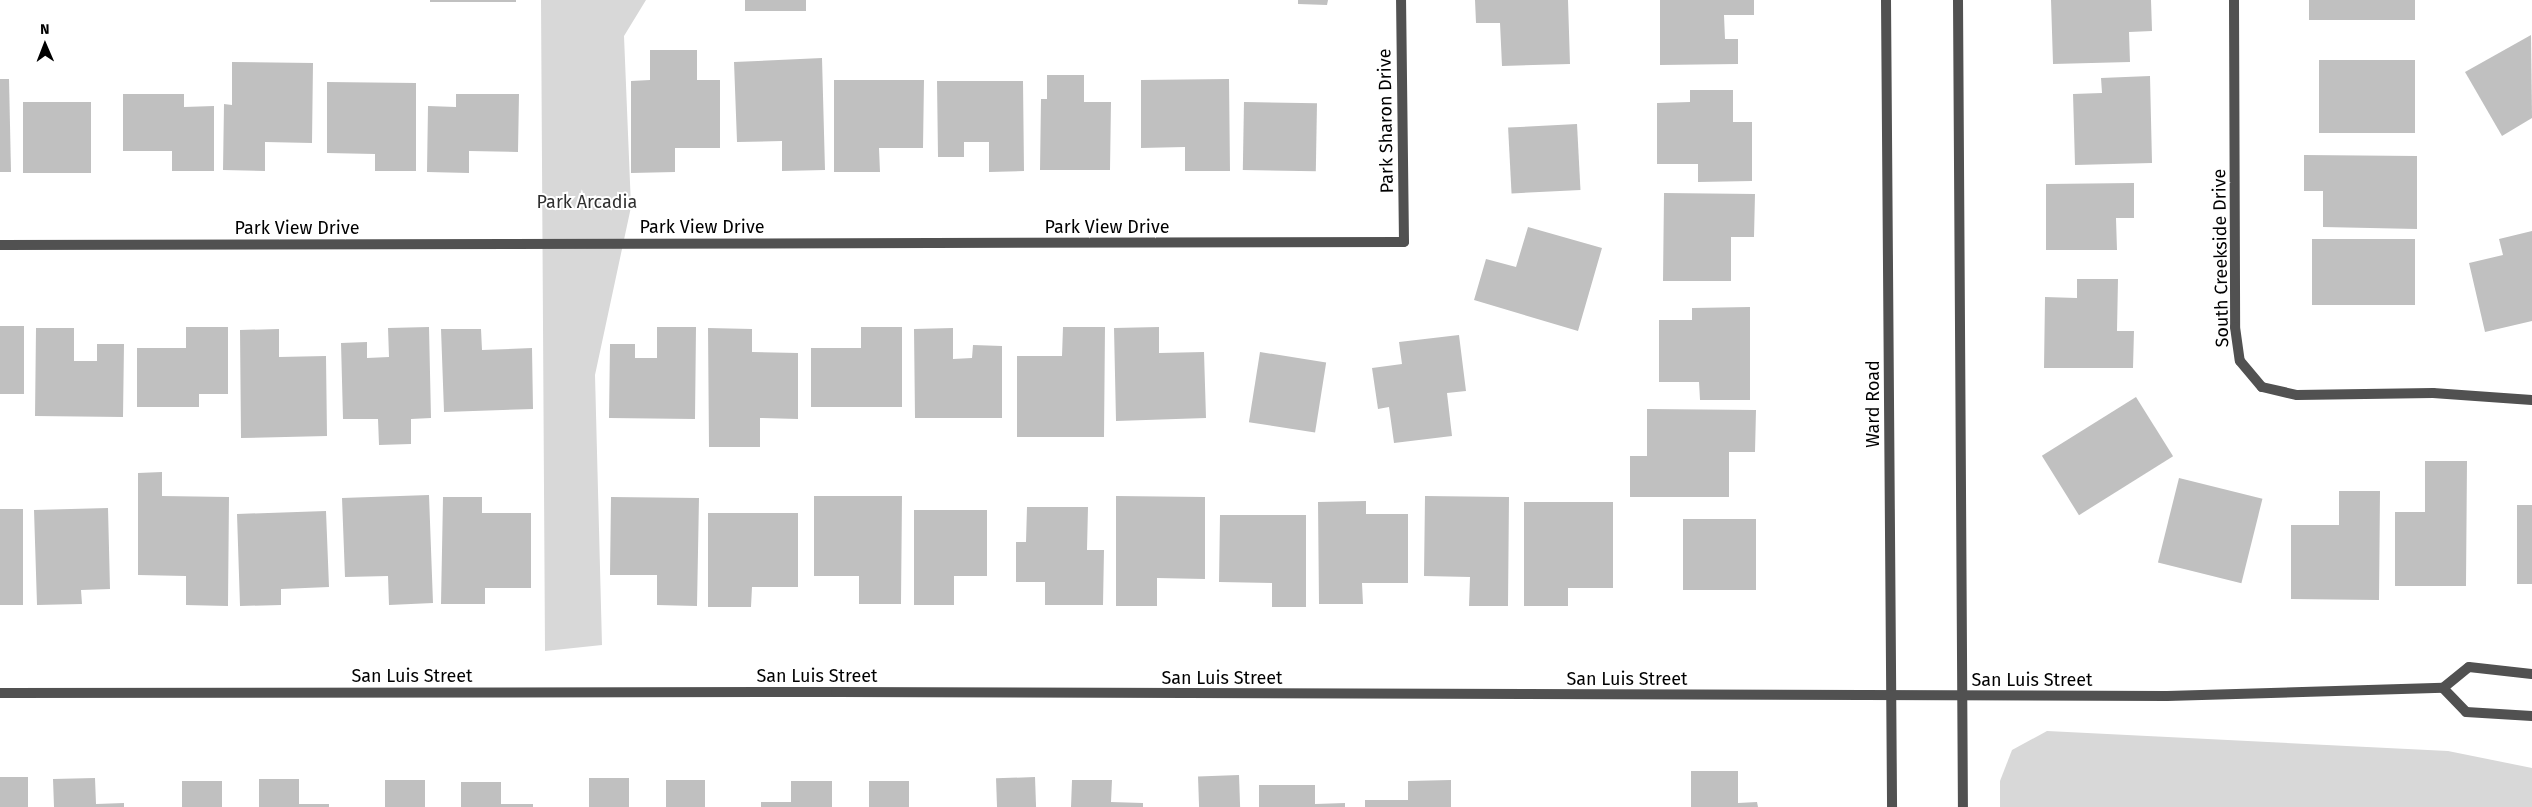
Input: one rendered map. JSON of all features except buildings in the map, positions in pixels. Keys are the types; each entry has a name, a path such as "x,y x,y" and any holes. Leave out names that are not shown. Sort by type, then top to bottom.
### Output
{"street":[{"name":"Park Sharon Drive","path":"1401,0 1404,242"},
{"name":"Ward Road","path":"1886,0 1892,807"},
{"path":"1958,0 1963,807"},
{"name":"South Creekside Drive","path":"2234,0 2235,327 2240,361 2262,387 2298,395 2433,393 2532,400"},
{"name":"Park View Drive","path":"0,245 1404,242"},
{"path":"2532,674 2469,667 2443,688 2466,712 2532,716"},
{"name":"San Luis Street","path":"0,693 856,692 2167,696 2443,688"}],"green space":[{"name":"Park Arcadia","path":"541,0 646,0 624,36 631,207 595,375 602,645 545,651"},
{"path":"2047,731 2448,751 2532,768 2532,807 2000,807 2000,781 2012,750"}]}
